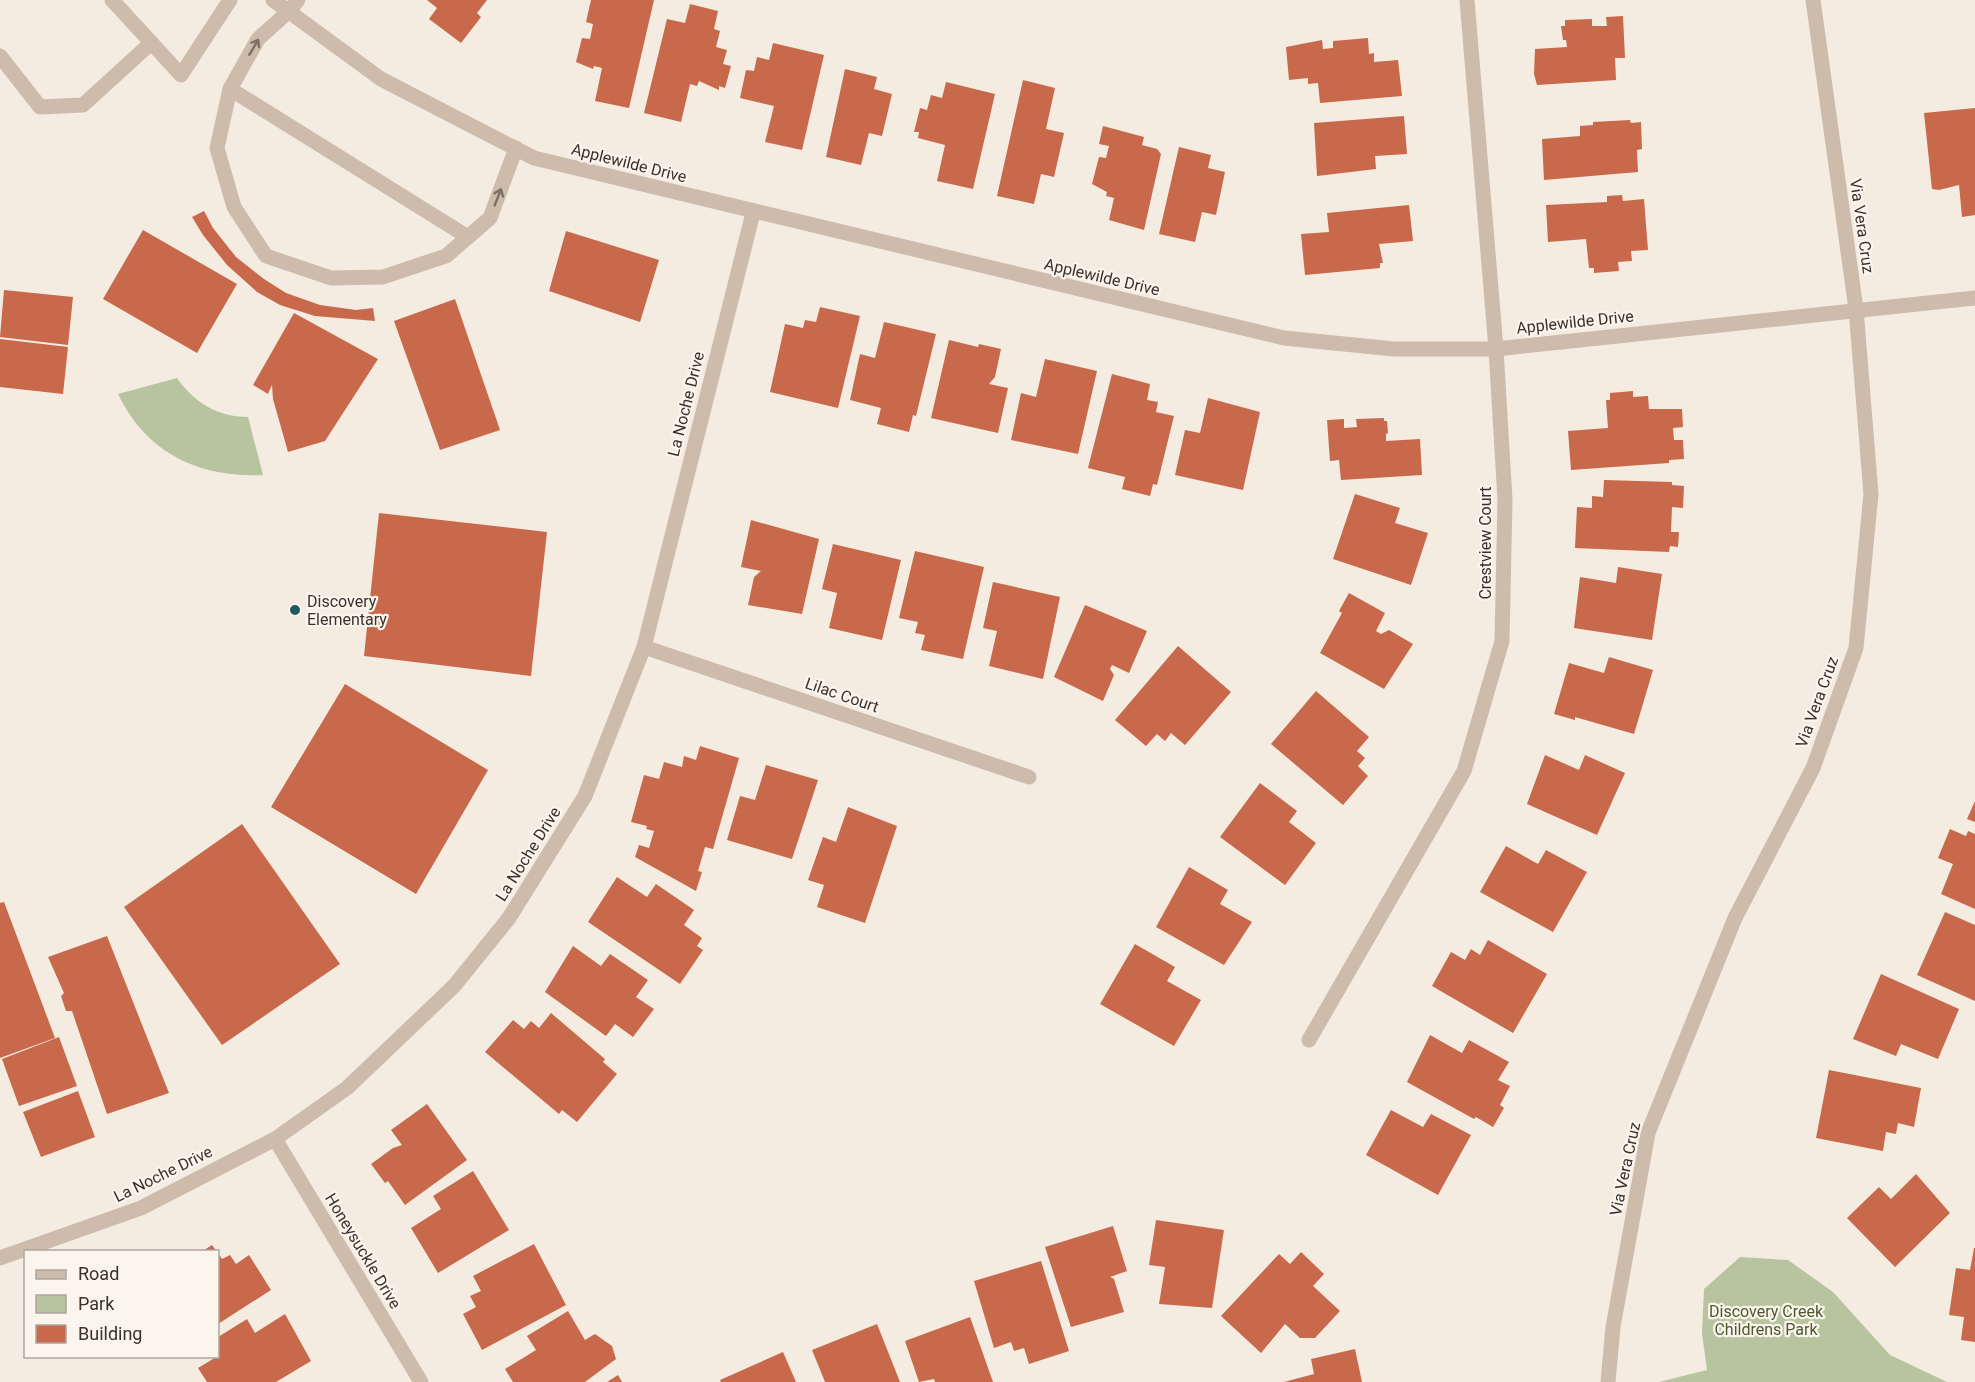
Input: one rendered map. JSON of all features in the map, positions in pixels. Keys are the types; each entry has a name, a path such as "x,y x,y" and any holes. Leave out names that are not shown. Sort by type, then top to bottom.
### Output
{"street":[{"path":"112,0 181,75 230,0"},
{"name":"Applewilde Drive","path":"273,0 293,6 381,79 534,158 753,213 1284,338 1394,350 1496,349 1975,298"},
{"name":"Crestview Court","path":"1309,1040 1464,771 1502,641 1505,500 1496,349 1467,0"},
{"name":"Via Vera Cruz","path":"1608,1382 1613,1327 1648,1133 1735,918 1813,768 1856,648 1871,494 1856,309 1813,0"},
{"path":"293,6 258,39 230,89 217,148 234,207 266,256 331,278 383,277 446,256 490,218 516,148"},
{"path":"0,56 40,107 83,105 151,43"},
{"path":"230,89 468,237"},
{"name":"La Noche Drive","path":"0,1258 141,1208 275,1139 347,1088 454,986 509,918 585,796 644,647 753,213"},
{"name":"Lilac Court","path":"644,647 1029,777"},
{"name":"Honeysuckle Drive","path":"275,1139 421,1382"}],"green space":[{"path":"177,378 199,401 216,411 248,417 263,475 217,472 196,466 177,458 143,432 118,394"},
{"name":"Discovery Creek Childrens Park","path":"1740,1257 1788,1260 1833,1292 1890,1355 1947,1382 1659,1382 1707,1370 1702,1333 1704,1289"}],"building":[{"path":"427,0 487,0 477,13 481,17 461,43 429,19 437,8"},
{"path":"591,0 654,0 629,108 595,101 602,68 594,66 593,69 576,62 582,38 590,39 593,24 586,22"},
{"path":"690,4 718,11 714,29 720,31 716,47 727,50 723,64 731,66 725,88 719,86 719,90 699,81 697,86 690,84 681,122 644,113 667,19 685,23"},
{"path":"1623,16 1625,58 1615,58 1616,80 1537,85 1534,74 1535,49 1567,47 1566,40 1563,40 1561,26 1565,26 1565,20 1592,19 1592,26 1607,26 1606,17"},
{"path":"1368,38 1369,54 1374,53 1374,62 1398,60 1402,96 1320,103 1318,83 1308,84 1308,78 1289,80 1286,47 1322,40 1323,49 1333,48 1333,41"},
{"path":"773,43 824,55 802,150 765,142 774,106 740,98 746,70 754,71 757,57 769,60"},
{"path":"845,69 877,77 874,89 892,94 882,136 869,133 861,165 826,157"},
{"path":"1023,80 1055,88 1046,129 1064,133 1054,177 1041,174 1034,204 997,196"},
{"path":"946,82 995,94 973,189 937,181 945,145 918,138 919,132 914,132 920,108 927,110 931,95 942,98"},
{"path":"1975,108 1975,215 1962,217 1959,185 1939,190 1932,189 1924,113"},
{"path":"1404,116 1407,154 1375,156 1376,169 1317,176 1314,123"},
{"path":"1630,120 1631,123 1641,122 1642,149 1637,150 1638,172 1544,180 1542,139 1580,136 1580,126 1593,125 1593,122"},
{"path":"1103,126 1144,137 1142,145 1157,149 1161,154 1144,230 1109,220 1114,198 1106,196 1107,192 1092,184 1099,157 1106,158 1109,146 1099,144"},
{"path":"1179,147 1211,155 1208,168 1225,172 1216,215 1202,212 1195,242 1159,234"},
{"path":"1622,195 1623,201 1644,199 1648,250 1631,251 1632,261 1618,262 1619,271 1594,273 1594,268 1589,268 1586,239 1548,242 1546,205 1607,202 1607,196"},
{"path":"1409,205 1413,241 1379,244 1383,263 1380,263 1380,268 1305,275 1301,234 1329,232 1327,213"},
{"path":"204,211 213,228 236,257 264,279 286,293 320,305 356,310 373,308 375,321 315,316 280,305 257,292 227,265 203,235 192,217"},
{"path":"143,230 237,284 197,353 103,299"},
{"path":"566,231 659,260 640,322 549,291"},
{"path":"4,290 73,297 68,345 0,337"},
{"path":"455,299 500,430 440,450 394,321"},
{"path":"820,307 860,316 838,408 770,392 785,324 803,328 805,320 816,322"},
{"path":"294,313 378,359 325,441 288,452 273,399 272,385 268,394 253,385"},
{"path":"884,322 936,334 916,416 913,415 909,432 877,424 881,408 850,400 860,354 875,358"},
{"path":"0,339 68,347 63,394 0,387"},
{"path":"949,340 978,347 979,344 1001,349 995,377 989,384 1008,388 998,433 931,418"},
{"path":"1045,359 1097,371 1078,454 1011,440 1021,393 1036,397"},
{"path":"1112,374 1150,384 1147,400 1158,402 1156,412 1174,416 1157,485 1153,484 1150,496 1122,489 1125,477 1088,468"},
{"path":"1633,391 1633,397 1648,396 1649,409 1682,409 1683,427 1673,428 1674,440 1683,440 1684,459 1669,460 1669,463 1571,470 1568,431 1608,428 1606,400 1610,400 1610,393"},
{"path":"1208,398 1260,412 1243,490 1175,475 1185,430 1200,433"},
{"path":"1384,418 1384,421 1387,421 1386,441 1420,439 1422,475 1341,480 1339,460 1330,461 1327,420 1344,419 1344,428 1357,427 1356,419"},
{"path":"1604,480 1672,482 1672,485 1684,486 1683,508 1672,507 1671,532 1679,532 1678,547 1670,546 1669,552 1575,548 1577,507 1592,508 1592,496 1603,497"},
{"path":"1355,494 1400,508 1395,523 1428,533 1411,585 1333,559"},
{"path":"379,513 547,532 531,676 364,656"},
{"path":"751,520 819,539 802,614 748,605 754,577 761,571 741,567"},
{"path":"833,544 901,560 882,640 829,628 837,593 822,589"},
{"path":"915,551 984,567 963,659 921,650 925,635 915,633 918,622 899,618"},
{"path":"1618,567 1662,574 1652,640 1574,628 1580,577 1616,583"},
{"path":"993,582 1060,597 1043,679 989,666 997,631 983,628"},
{"path":"1349,593 1385,613 1376,631 1381,634 1389,630 1413,644 1384,689 1320,653 1342,613 1339,611"},
{"path":"1085,605 1147,631 1129,673 1112,665 1110,669 1114,675 1103,701 1054,677"},
{"path":"1178,646 1231,692 1185,745 1171,733 1165,741 1157,734 1146,746 1115,720"},
{"path":"1609,657 1653,670 1634,734 1575,717 1575,720 1554,714 1569,663 1604,673"},
{"path":"345,684 488,770 416,894 271,807"},
{"path":"1316,691 1369,737 1357,751 1365,758 1358,766 1368,776 1343,805 1271,744"},
{"path":"700,746 739,758 713,849 705,847 698,871 702,872 696,891 635,857 639,845 649,848 654,831 646,829 647,826 631,822 644,775 659,779 664,762 682,767 684,756 696,760"},
{"path":"1545,755 1579,770 1585,755 1625,773 1597,835 1527,804"},
{"path":"766,765 818,780 792,859 727,840 740,796 755,800"},
{"path":"1260,783 1297,811 1289,822 1316,843 1285,885 1220,837"},
{"path":"1975,801 1975,822 1967,819"},
{"path":"848,807 897,826 865,923 817,907 824,885 808,880 823,837 836,842"},
{"path":"242,824 340,964 222,1045 124,907"},
{"path":"1950,829 1966,836 1968,831 1975,834 1975,909 1941,894 1953,864 1938,858"},
{"path":"1506,846 1538,864 1546,850 1587,872 1553,932 1480,892"},
{"path":"1189,867 1228,890 1220,904 1252,922 1224,965 1156,927"},
{"path":"617,877 647,897 656,884 694,910 684,925 702,938 697,946 703,950 680,984 588,922"},
{"path":"4,902 55,1038 0,1058 0,903"},
{"path":"1945,912 1975,925 1975,1001 1917,975"},
{"path":"107,936 169,1093 107,1114 72,1011 66,1011 61,996 64,993 48,957"},
{"path":"1488,940 1547,974 1513,1033 1432,986 1451,952 1465,960 1471,949 1480,955"},
{"path":"1135,944 1175,967 1167,981 1201,1000 1174,1046 1100,1004"},
{"path":"573,946 601,966 610,954 648,980 636,997 654,1009 633,1037 615,1024 606,1036 545,992"},
{"path":"1881,974 1959,1009 1938,1059 1901,1044 1896,1056 1853,1039"},
{"path":"551,1013 605,1059 603,1062 617,1074 577,1122 562,1110 559,1114 485,1052 513,1020 524,1029 531,1021 539,1028"},
{"path":"1430,1035 1462,1053 1469,1040 1509,1062 1498,1080 1510,1086 1500,1105 1504,1108 1493,1127 1407,1082"},
{"path":"59,1037 77,1086 19,1106 2,1059"},
{"path":"1829,1070 1921,1088 1914,1127 1898,1123 1896,1134 1886,1132 1883,1151 1816,1138"},
{"path":"78,1091 95,1137 41,1157 23,1112"},
{"path":"427,1104 467,1160 405,1205 388,1181 385,1183 371,1164 393,1148 402,1145 391,1130"},
{"path":"1391,1110 1423,1127 1431,1114 1471,1135 1438,1195 1366,1155"},
{"path":"473,1171 509,1230 438,1273 411,1228 441,1209 433,1196"},
{"path":"1916,1174 1950,1213 1895,1267 1847,1218 1879,1187 1891,1199"},
{"path":"1156,1220 1224,1230 1212,1308 1159,1304 1165,1267 1149,1265"},
{"path":"1113,1226 1127,1271 1110,1277 1114,1279 1124,1312 1071,1327 1045,1247"},
{"path":"534,1244 566,1305 482,1350 463,1314 476,1307 470,1296 481,1291 473,1276"},
{"path":"212,1245 216,1250 204,1250"},
{"path":"1974,1248 1975,1342 1961,1340 1964,1317 1949,1315 1956,1268 1970,1270"},
{"path":"1301,1252 1324,1274 1313,1286 1340,1311 1315,1338 1300,1338 1285,1324 1261,1353 1221,1316 1279,1254 1290,1264"},
{"path":"219,1254 222,1259 230,1255 236,1264 249,1255 271,1290 219,1323"},
{"path":"1041,1261 1069,1351 1029,1364 1024,1348 1014,1351 1011,1342 994,1348 974,1281"},
{"path":"568,1311 585,1340 595,1334 612,1346 616,1359 585,1382 513,1382 505,1369 536,1350 527,1336"},
{"path":"285,1314 311,1361 276,1382 207,1382 198,1368 215,1358 219,1358 219,1336 247,1319 255,1333"},
{"path":"970,1317 993,1382 935,1382 934,1379 919,1382 905,1341"},
{"path":"877,1324 900,1382 825,1382 812,1350"},
{"path":"1355,1349 1362,1382 1284,1382 1314,1374 1311,1359"},
{"path":"783,1352 796,1382 721,1382 720,1380"},
{"path":"618,1375 622,1382 607,1382"}],"place":[{"name":"Discovery Elementary","path":"295,610"}]}
